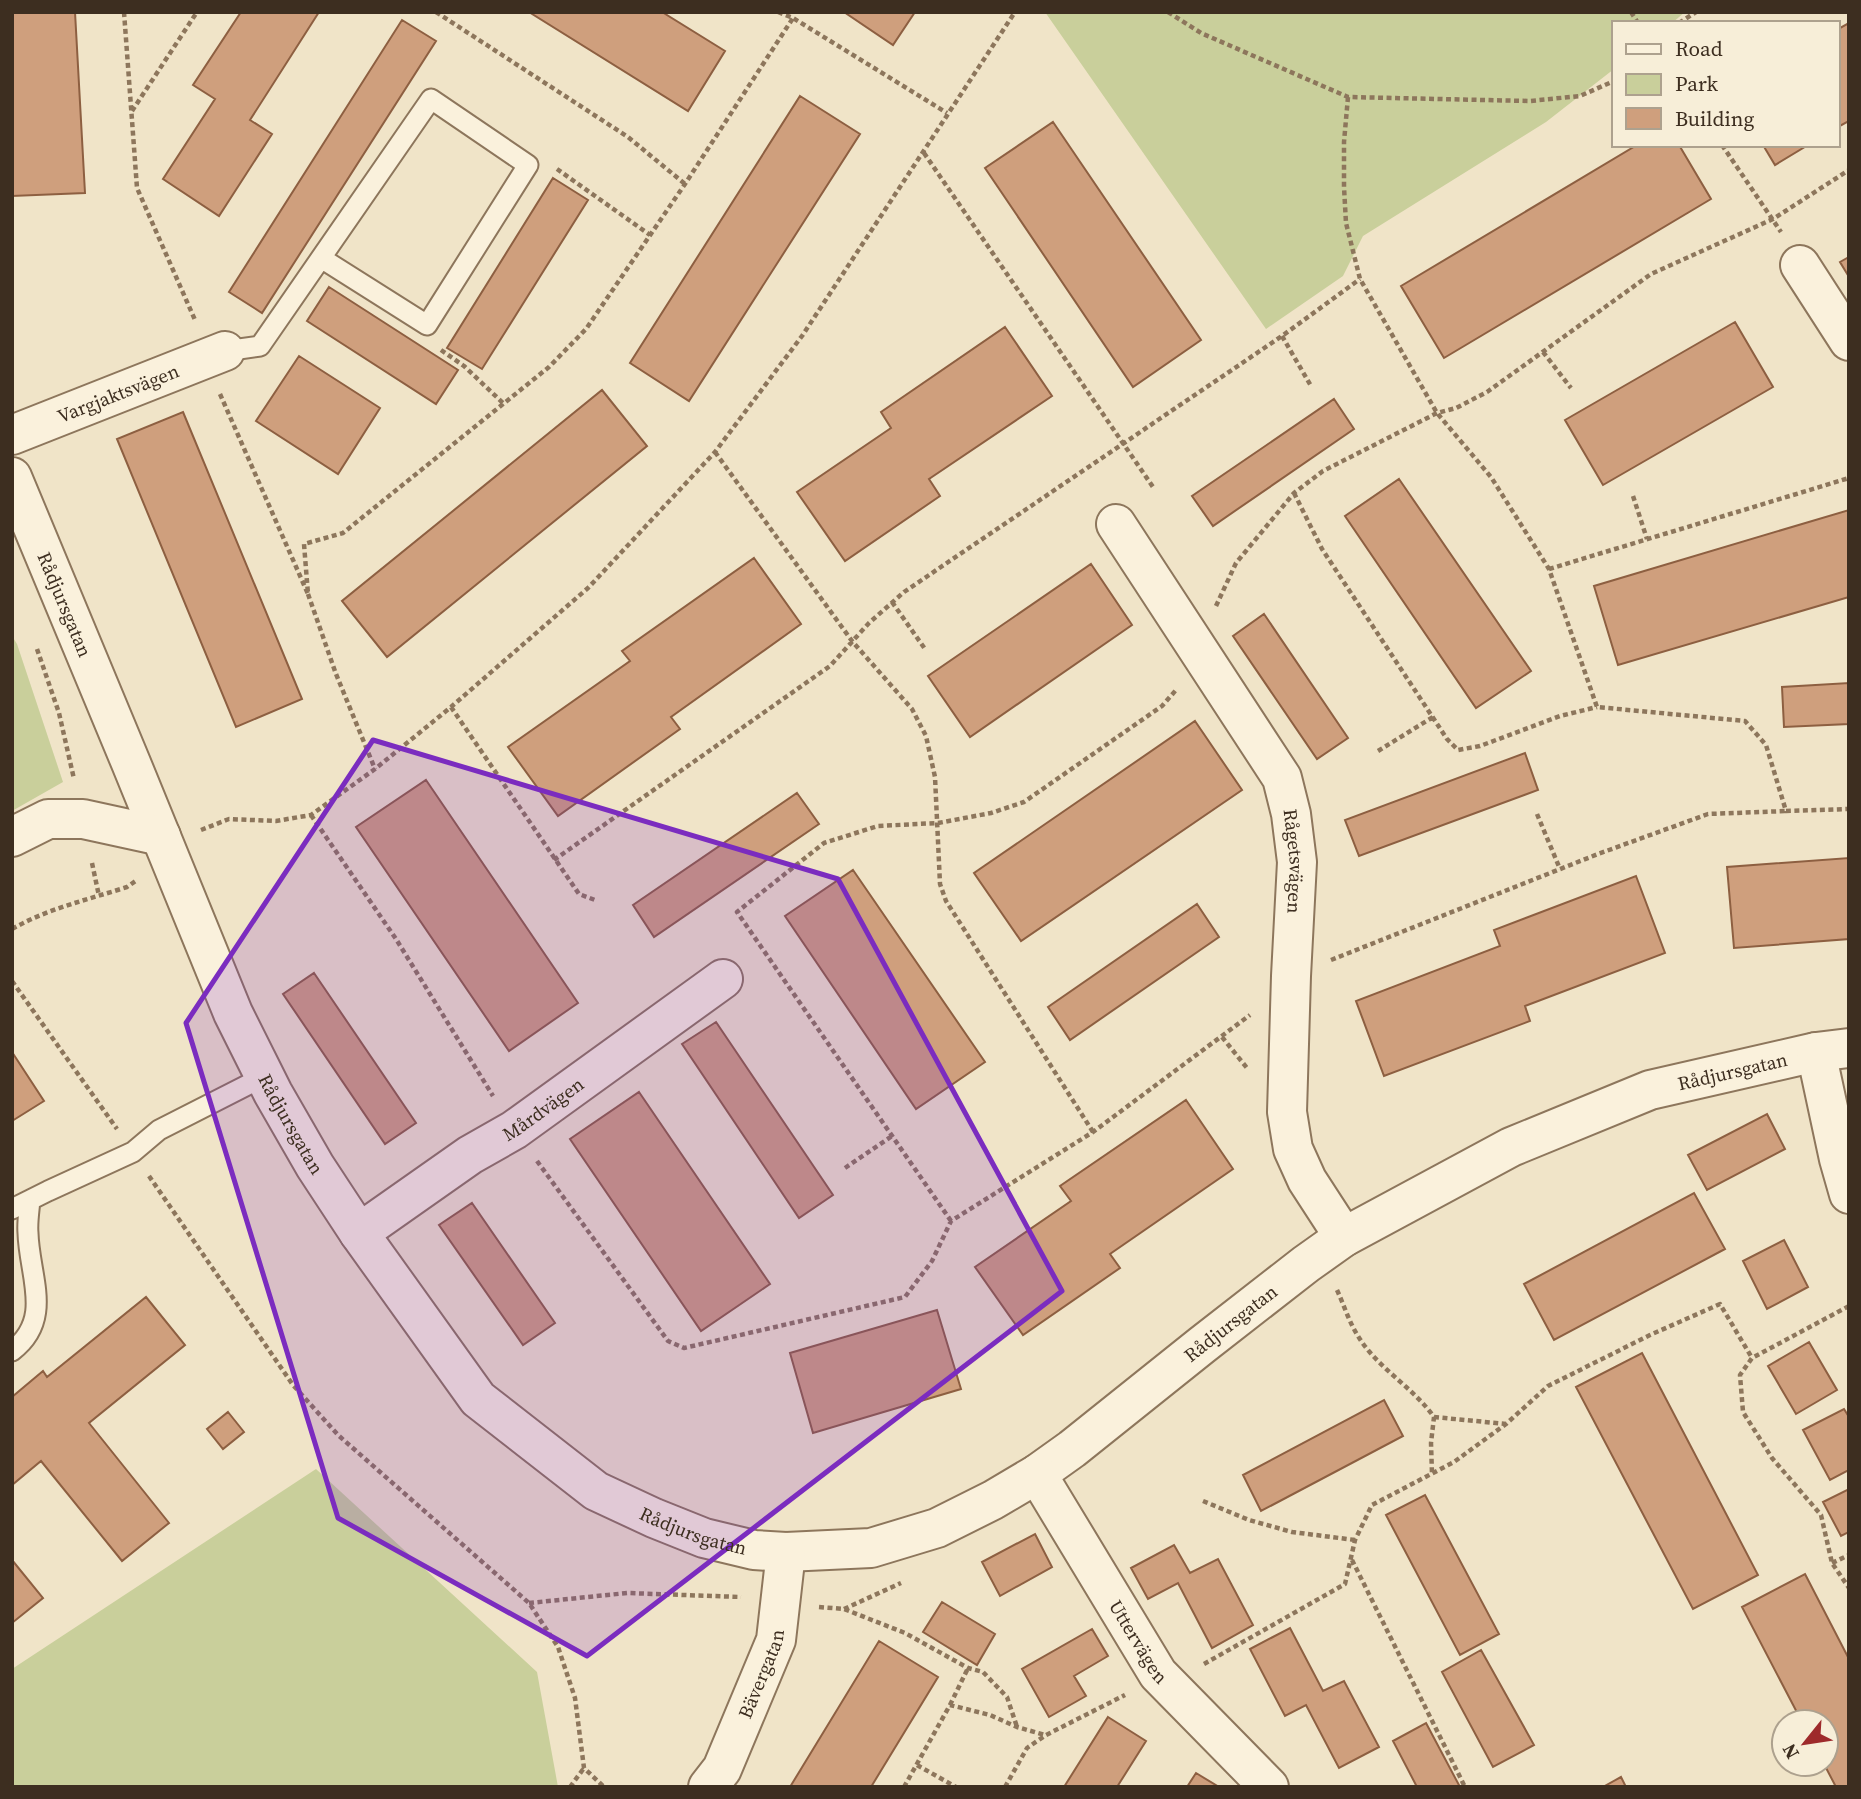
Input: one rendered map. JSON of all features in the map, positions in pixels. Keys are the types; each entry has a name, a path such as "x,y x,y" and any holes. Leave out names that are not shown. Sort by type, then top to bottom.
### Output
{"street":[{"path":"1800,265 1849,341"},
{"name":"Vargjaktsvägen","path":"12,435 225,351"},
{"name":"Rådjursgatan","path":"12,477 233,1013 315,1166 359,1233 478,1399 596,1491 704,1538 754,1550 786,1552 871,1548 937,1528 993,1500 1072,1450 1212,1336 1344,1237 1511,1147 1650,1090 1832,1050"},
{"name":"Rågetsvägen","path":"1116,524 1282,778 1292,814 1297,862 1287,1112 1293,1149 1307,1180 1344,1237"},
{"path":"12,837 48,819 83,820 161,836"},
{"name":"Mårdvägen","path":"359,1233 470,1155 514,1130 723,979"},
{"path":"1832,1050 1839,1159 1849,1194"},
{"name":"Uttervägen","path":"1037,1474 1158,1674 1269,1787"},
{"name":"Bävergatan","path":"708,1787 722,1769 776,1640 786,1552"}],"lane":[{"path":"225,351 260,346 431,99 528,165 427,325 321,258"},
{"path":"12,1352 32,1330 38,1307 21,1205 133,1152 159,1130 265,1076"}],"path":[{"path":"131,111 197,12"},
{"path":"436,12 628,137 685,184"},
{"path":"778,12 793,18 947,113"},
{"path":"1015,12 802,336 715,452 588,588 451,707 375,769 311,815 396,939 514,1130 668,1341 684,1348 905,1297 932,1261 951,1221 1093,1132 1254,1012 1291,976 1560,869 1708,814 1849,809"},
{"path":"1168,12 1201,33 1348,97 1530,102 1580,96 1612,82"},
{"path":"1348,97 1344,142 1345,211 1360,279 1437,413 1491,477 1549,569 1597,707"},
{"path":"1724,147 1773,219"},
{"path":"924,153 1153,487"},
{"path":"528,165 558,169 650,235"},
{"path":"951,1221 737,912 824,843 878,826 938,823 992,813 1024,802 1161,706 1198,649 1236,563 1294,493 1323,471 1437,413 1457,408 1487,392 1651,274 1773,219 1849,170"},
{"path":"554,859 830,666 869,622 904,592 1282,336 1360,279"},
{"path":"427,325 431,344 464,366 504,404"},
{"path":"1282,336 1311,386"},
{"path":"1543,352 1571,388"},
{"path":"715,452 852,641 912,709 926,736 935,776 940,884 946,901 1093,1132"},
{"path":"1549,569 1849,478"},
{"path":"1294,493 1322,549 1447,739 1458,750 1480,746 1560,716 1597,707 1745,721 1766,745 1786,811"},
{"path":"1633,496 1647,539"},
{"path":"308,594 336,674 375,769"},
{"path":"892,602 925,649"},
{"path":"12,929 52,909 99,896 59,713 37,649"},
{"path":"451,707 579,894 595,900"},
{"path":"1378,751 1433,717"},
{"path":"1537,814 1560,869"},
{"path":"12,981 293,1385 338,1435 530,1603 558,1647 575,1698 584,1768 604,1787"},
{"path":"845,1168 892,1136"},
{"path":"1372,1505 1454,1462 1506,1424 1548,1385 1720,1304 1752,1358"},
{"path":"1849,1306 1752,1358 1740,1375 1743,1412 1772,1458 1821,1515 1832,1563 1849,1588"},
{"path":"1432,1474 1434,1417 1506,1424"},
{"path":"1203,1501 1249,1520 1292,1532 1356,1540"},
{"path":"1832,1563 1849,1555"},
{"path":"1352,1560 1465,1787"},
{"path":"844,1609 906,1581"},
{"path":"530,1603 627,1593 750,1597 780,1603 844,1609 905,1633 968,1668 983,1672 1007,1697 1017,1727"},
{"path":"904,1787 968,1668"},
{"path":"950,1705 990,1715 1017,1727 1046,1735"},
{"path":"917,1765 956,1787"},
{"path":"570,1787 584,1768"}],"highlighted area":[{"path":"373,740 838,879 1062,1291 587,1656 338,1518 186,1023"}],"green space":[{"path":"1045,12 1685,12 1674,21 1612,21 1612,71 1546,122 1363,236 1343,276 1266,329"},
{"path":"12,636 63,782 12,811"},
{"path":"316,1469 537,1672 558,1787 12,1787 12,1669"}],"building":[{"path":"12,12 75,12 85,193 12,196"},
{"path":"241,12 319,12 250,120 272,134 219,216 163,179 215,99 193,85"},
{"path":"529,12 662,12 725,51 688,111"},
{"path":"844,12 915,12 893,45"},
{"path":"402,20 436,41 262,313 229,292"},
{"path":"1849,23 1849,121 1840,126 1840,28"},
{"path":"800,96 860,134 689,401 630,363"},
{"path":"1053,122 1201,340 1133,387 985,168"},
{"path":"1634,147 1680,147 1711,199 1444,358 1401,286"},
{"path":"1764,147 1805,147 1775,165"},
{"path":"553,178 588,200 482,369 447,348"},
{"path":"1849,257 1849,277 1840,262"},
{"path":"329,287 458,370 436,404 307,321"},
{"path":"1735,322 1773,387 1603,485 1565,420"},
{"path":"1005,327 1052,396 929,479 940,496 845,561 797,492 891,428 881,412"},
{"path":"299,356 380,408 338,474 256,421"},
{"path":"602,390 647,446 387,657 342,601"},
{"path":"1334,399 1354,429 1213,526 1192,496"},
{"path":"183,412 302,699 236,727 117,439"},
{"path":"1399,479 1531,671 1476,708 1345,516"},
{"path":"1849,510 1849,597 1618,665 1594,586"},
{"path":"754,558 801,624 671,717 680,729 558,816 508,747 630,661 622,651"},
{"path":"1091,564 1132,625 970,737 928,676"},
{"path":"1264,614 1348,738 1317,759 1233,636"},
{"path":"1849,683 1849,724 1784,727 1782,687"},
{"path":"1195,721 1242,790 1021,941 974,873"},
{"path":"1525,753 1538,790 1359,856 1345,820"},
{"path":"426,780 578,1003 509,1051 356,827"},
{"path":"797,793 819,824 654,937 633,905"},
{"path":"1849,858 1849,939 1734,948 1727,867"},
{"path":"853,870 985,1062 916,1109 785,916"},
{"path":"1636,876 1665,953 1525,1006 1530,1021 1384,1076 1356,1001 1500,946 1494,930"},
{"path":"1197,904 1219,937 1070,1040 1048,1007"},
{"path":"314,973 416,1123 385,1144 283,994"},
{"path":"716,1022 833,1195 799,1218 682,1044"},
{"path":"12,1052 44,1101 12,1121"},
{"path":"639,1092 770,1284 701,1331 570,1139"},
{"path":"1186,1100 1233,1169 1110,1254 1120,1268 1023,1335 975,1267 1071,1201 1060,1186"},
{"path":"1767,1114 1785,1149 1707,1190 1688,1155"},
{"path":"1694,1193 1725,1249 1554,1340 1524,1284"},
{"path":"472,1203 555,1323 523,1345 439,1225"},
{"path":"1784,1240 1808,1287 1767,1309 1743,1261"},
{"path":"146,1297 185,1345 89,1423 169,1523 122,1561 41,1461 12,1485 12,1397 43,1371 47,1377"},
{"path":"937,1310 961,1389 813,1433 790,1353"},
{"path":"1809,1342 1837,1390 1796,1414 1768,1366"},
{"path":"1642,1353 1758,1575 1693,1609 1576,1387"},
{"path":"1384,1400 1403,1436 1261,1511 1243,1475"},
{"path":"1844,1409 1849,1417 1849,1470 1830,1480 1803,1430"},
{"path":"228,1412 244,1432 223,1449 207,1429"},
{"path":"1849,1489 1849,1532 1841,1536 1823,1502"},
{"path":"1425,1495 1499,1634 1460,1655 1386,1515"},
{"path":"1035,1534 1052,1567 1000,1596 982,1562"},
{"path":"1174,1545 1190,1573 1218,1559 1253,1625 1212,1648 1178,1583 1148,1599 1131,1568"},
{"path":"12,1560 43,1598 12,1623"},
{"path":"1805,1574 1849,1659 1849,1787 1836,1787 1831,1778 1840,1778 1840,1708 1795,1708 1742,1607"},
{"path":"942,1602 995,1634 977,1665 923,1632"},
{"path":"1290,1628 1323,1691 1344,1681 1379,1747 1339,1768 1306,1705 1285,1716 1250,1649"},
{"path":"1092,1629 1108,1656 1074,1676 1086,1696 1049,1717 1022,1669"},
{"path":"879,1641 938,1677 871,1787 790,1787"},
{"path":"1481,1650 1534,1745 1493,1767 1442,1672"},
{"path":"1108,1717 1146,1741 1117,1787 1064,1787"},
{"path":"1426,1723 1460,1787 1417,1787 1393,1741"},
{"path":"1196,1773 1219,1787 1187,1787"},
{"path":"1621,1777 1626,1787 1603,1787"}]}
